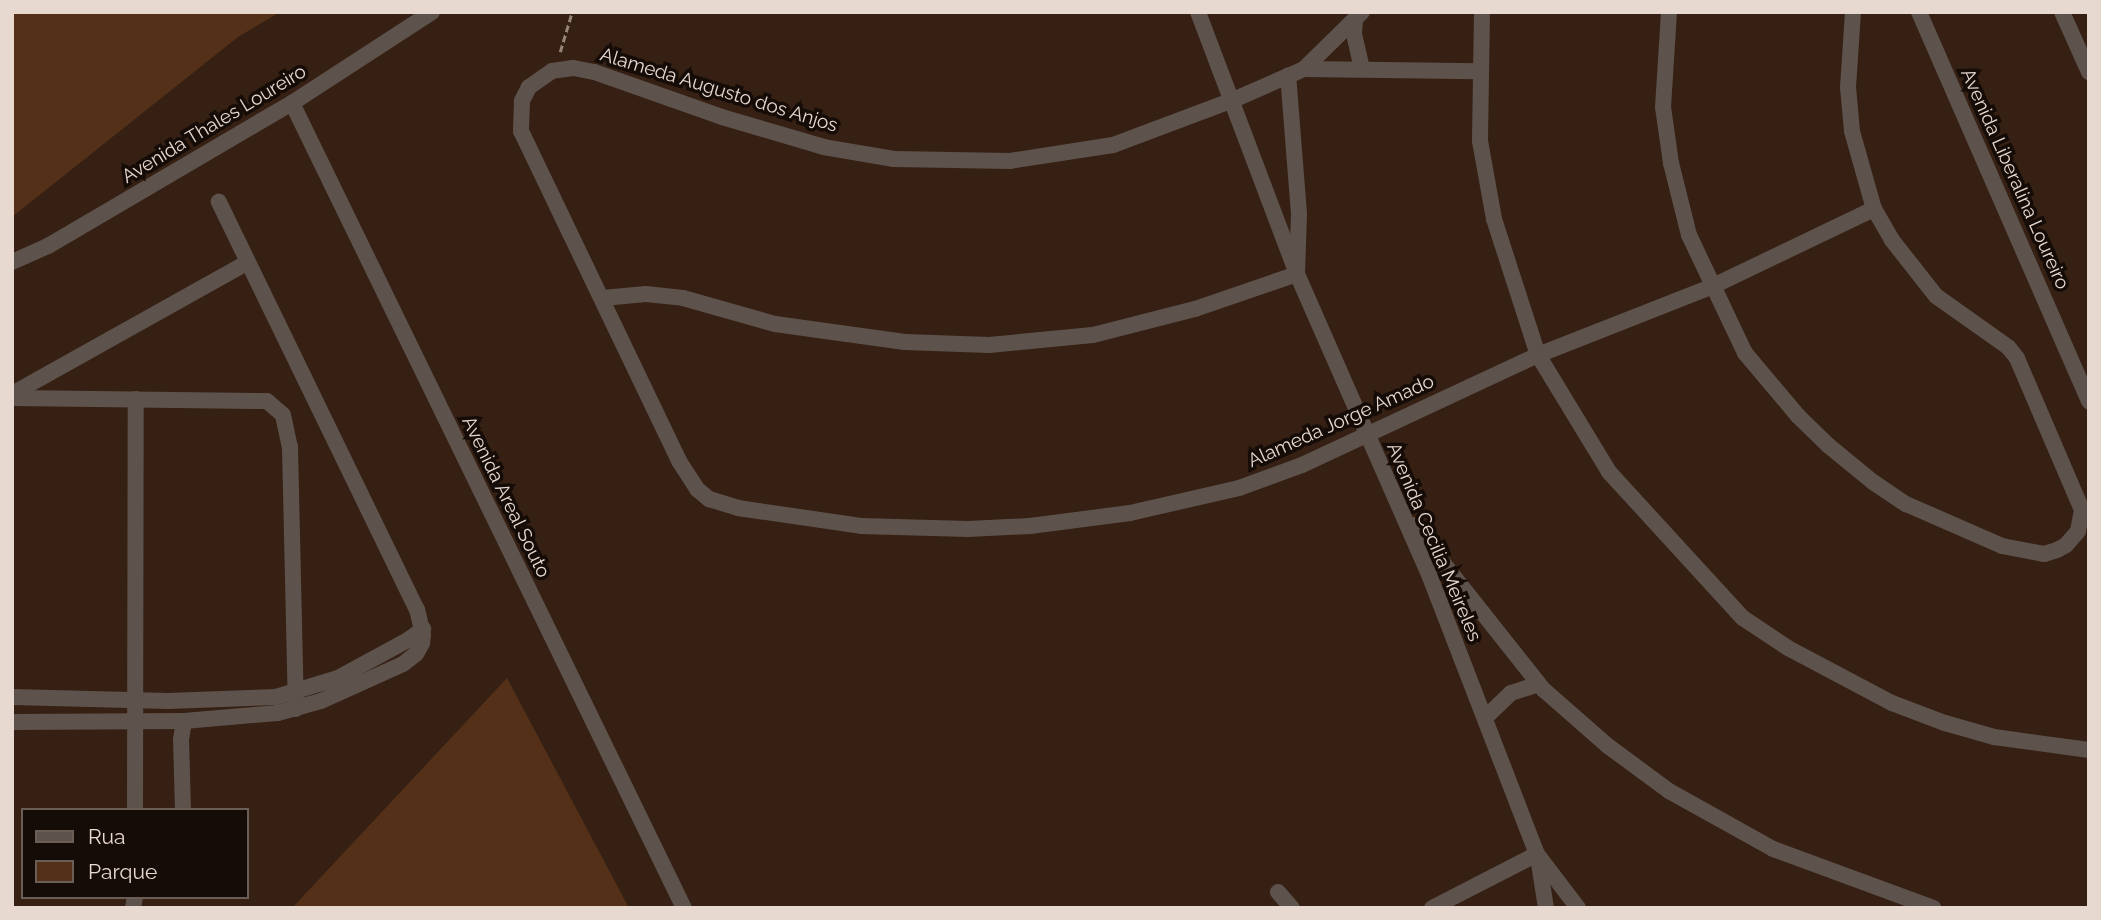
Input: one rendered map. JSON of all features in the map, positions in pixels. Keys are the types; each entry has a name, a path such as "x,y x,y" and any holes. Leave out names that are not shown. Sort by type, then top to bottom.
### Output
{"street":[{"name":"Avenida Thales Loureiro","path":"12,262 48,246 292,103 432,12"},
{"name":"Avenida Cecilia Meireles","path":"1198,12 1297,274 1430,576 1538,854 1546,908"},
{"path":"1482,12 1480,141 1494,219 1538,355 1609,472 1743,618 1799,654 1892,703 1945,723 1994,737 2089,750"},
{"path":"1669,12 1663,107 1671,163 1689,235 1711,287 1745,353 1764,378 1829,446 1873,482 1906,504 2002,546 2044,554 2066,545 2078,531 2082,510 2017,358 2008,347 1936,296 1900,251 1874,209 1852,131 1848,65 1853,12"},
{"name":"Avenida Liberalina Loureiro","path":"1919,12 2089,401"},
{"path":"2062,12 2089,72"},
{"name":"Alameda Augusto dos Anjos","path":"552,71 573,68 594,72 722,117 824,146 894,159 1010,161 1113,145 1233,100 1296,72 1359,16"},
{"path":"1359,16 1354,34 1362,68"},
{"name":"Alameda Augusto dos Anjos","path":"1296,72 1362,68 1479,71"},
{"path":"552,71 539,78 526,94 520,117 521,131 603,298 646,294 683,298 775,324 905,342 989,345 1093,335 1195,309 1297,274 1299,214 1296,72"},
{"name":"Avenida Areal Souto","path":"292,103 684,908"},
{"path":"12,722 184,721 296,709 345,692 403,664 416,654 422,643 417,610 246,263 219,202"},
{"name":"Alameda Jorge Amado","path":"603,298 679,461 697,489 709,499 738,508 861,526 968,529 1030,526 1130,513 1239,488 1302,465 1538,355 1711,287 1874,209"},
{"path":"12,396 246,263"},
{"path":"12,396 267,401 282,415 289,447 296,709"},
{"path":"135,808 136,399"},
{"path":"1397,504 1539,684 1608,747 1681,798 1773,849 1933,908"},
{"path":"12,697 258,699 296,692 338,678 408,640 422,629"},
{"path":"1485,718 1511,693 1539,684"},
{"path":"183,808 181,740 184,721"},
{"path":"1432,908 1538,854"},
{"name":"Avenida Cecilia Meireles","path":"1538,854 1572,904 1587,908"},
{"path":"1278,891 1292,908"}],"path":[{"path":"552,71 572,12"}],"green space":[{"path":"12,12 280,12 238,37 12,217"},
{"path":"507,678 629,908 292,908"}]}
